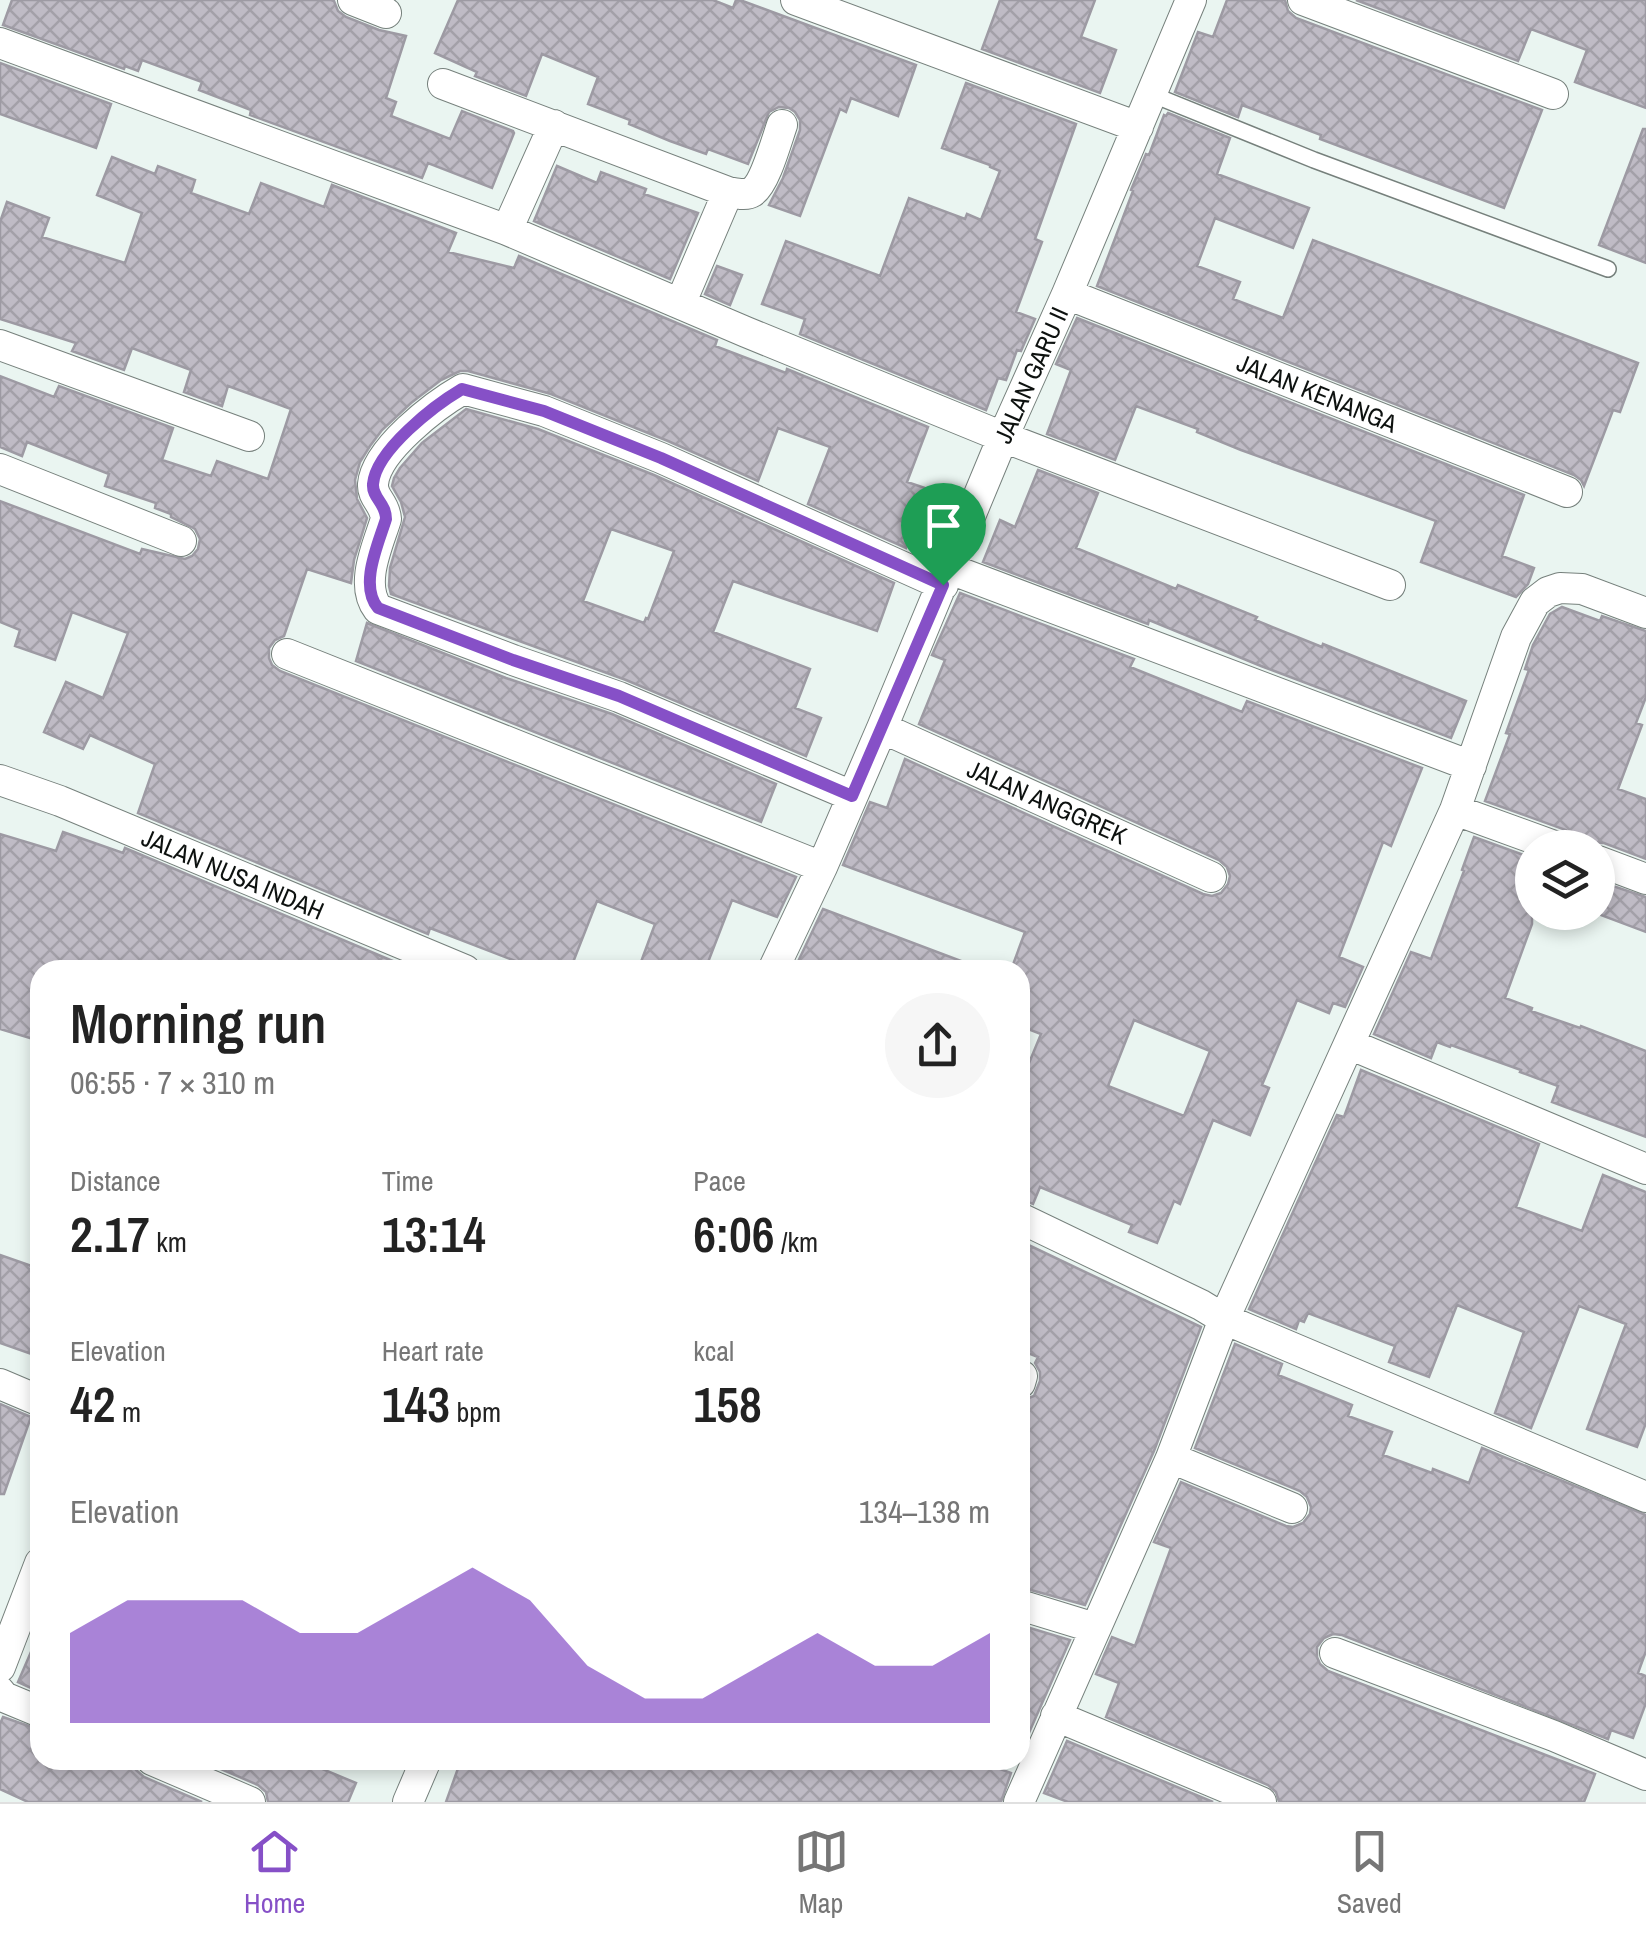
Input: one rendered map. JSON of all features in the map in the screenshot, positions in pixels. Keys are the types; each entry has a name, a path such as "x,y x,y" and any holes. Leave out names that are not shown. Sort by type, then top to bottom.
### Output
{"street":[{"path":"353,0 386,13"},
{"path":"796,0 1138,128"},
{"name":"JALAN GARU II","path":"778,960 882,728 1191,0"},
{"path":"1303,0 1552,94"},
{"path":"0,43 507,230 1003,437 1390,585"},
{"path":"443,84 728,192 743,194 752,192 760,182 782,125"},
{"path":"507,230 554,125"},
{"path":"681,302 728,192"},
{"name":"JALAN KENANGA","path":"1066,294 1566,492"},
{"path":"0,345 249,436"},
{"path":"852,796 619,696 378,608 369,586 386,509 375,496 373,480 387,454 410,426 462,389 544,411 946,577 1472,766"},
{"path":"0,469 181,540"},
{"path":"1019,1802 1171,1458 1224,1319 1455,810 1516,637 1535,602 1548,592 1582,590 1646,613"},
{"path":"287,654 822,866"},
{"name":"JALAN ANGGREK","path":"882,728 1211,876"},
{"name":"JALAN NUSA INDAH","path":"0,780 60,801 441,960"},
{"path":"1455,810 1515,832"},
{"path":"1615,867 1646,878"},
{"path":"1349,1044 1646,1169"},
{"path":"1030,1223 1224,1319 1646,1497"},
{"path":"0,1384 30,1397"},
{"path":"1171,1458 1292,1508"},
{"path":"0,1667 30,1590"},
{"path":"1030,1608 1096,1628"},
{"path":"1335,1653 1646,1774"},
{"path":"0,1692 30,1708"},
{"path":"1056,1716 1261,1802"},
{"path":"175,1770 250,1802"},
{"path":"408,1802 422,1770"}],"lane":[{"path":"1151,94 1314,160 1608,269"}],"building":[{"path":"12,0 331,0 346,17 406,36 386,98 396,102 391,116 450,139 462,111 514,133 492,188 428,163 422,178 250,115 251,110 199,90 202,82 142,60 138,71 125,66 124,69 3,25"},
{"path":"458,0 713,0 733,8 736,0 740,0 916,65 898,116 851,98 846,112 840,109 800,216 769,205 800,130 800,120 789,108 769,112 748,164 708,149 706,154 670,141 588,104 598,77 542,54 526,96 475,76 477,72 435,53"},
{"path":"1000,0 1095,0 1081,37 1116,50 1100,93 982,49"},
{"path":"1227,0 1285,0 1288,11 1296,18 1542,110 1504,208 1320,139 1321,135 1242,105 1238,117 1175,92 1198,32 1213,37"},
{"path":"1356,0 1646,0 1646,108 1575,82 1587,50 1531,29 1518,61"},
{"path":"0,63 111,104 96,148 0,114"},
{"path":"966,83 1076,124 1035,239 1042,242 1016,312 1035,319 1006,380 998,378 986,410 800,334 805,319 762,304 786,241 880,276 909,198 965,219 967,214 981,220 1000,171 942,148"},
{"path":"1168,113 1230,138 1217,174 1309,208 1293,248 1215,218 1197,266 1240,282 1233,299 1283,318 1313,240 1638,363 1620,412 1613,410 1584,486 1574,475 1097,286 1131,190"},
{"path":"1646,129 1646,263 1599,245"},
{"path":"112,157 155,174 158,166 195,180 191,193 249,214 261,183 324,207 332,185 456,233 448,252 514,268 519,256 717,340 715,346 786,373 787,369 928,427 907,482 934,491 917,538 910,535 906,548 808,504 830,447 778,428 758,481 551,394 460,371 411,403 370,446 355,480 357,499 367,518 351,583 307,569 284,636 269,648 272,665 280,671 796,877 777,917 732,900 709,960 642,960 655,924 597,901 574,960 513,960 430,928 428,934 138,813 155,764 90,735 83,749 44,732 66,682 103,698 128,633 72,612 55,660 15,646 20,630 0,622 0,501 140,554 142,549 185,559 198,549 200,539 195,529 155,508 156,503 105,486 109,474 27,442 22,456 0,447 0,376 54,397 59,386 173,428 162,460 211,476 217,461 268,479 291,409 228,386 222,406 184,392 191,370 132,348 124,370 72,351 76,343 0,319 0,222 7,202 49,218 42,237 125,263 142,213 97,195"},
{"path":"557,166 597,183 601,172 646,189 644,194 698,213 670,279 534,221"},
{"path":"717,266 742,275 730,305 705,294"},
{"path":"1077,318 1524,495 1502,556 1534,568 1528,584 1516,597 1421,562 1436,521 1241,450 1136,406 1115,460 1047,434 1071,370 1056,364"},
{"path":"466,409 538,429 654,475 894,583 877,631 733,581 713,632 810,669 795,708 821,718 806,756 626,680 391,594 390,568 405,517 392,486 400,468 422,443","holes":["611,529 674,551 644,623 583,601"]},
{"path":"1038,470 1098,493 1076,548 1466,701 1451,738 1149,620 1148,624 983,562 1000,520 1015,527"},
{"path":"960,593 1134,659 1130,667 1242,712 1247,701 1422,768 1391,846 1383,842 1339,957 1363,967 1345,1007 1333,1003 1329,1013 1297,1000 1262,1085 1269,1088 1250,1135 1213,1120 1180,1204 1174,1201 1157,1243 1129,1232 1132,1225 1040,1187 1033,1204 1030,1203 1030,1061 1041,1034 1030,1030 1030,960 1015,960 1025,932 843,865 870,802 887,808 905,759 1203,894 1221,893 1230,876 1227,867 919,724 945,660 932,655","holes":["1134,1020 1210,1051 1184,1116 1108,1086"]},
{"path":"1562,607 1600,621 1602,616 1646,631 1646,697 1636,723 1642,725 1618,789 1646,799 1646,859 1615,847 1615,830 1566,830 1485,801 1510,734 1506,733 1529,670 1525,669 1533,645 1550,614"},
{"path":"367,623 506,678 612,714 776,784 761,822 356,661"},
{"path":"63,832 123,853 125,848 390,960 30,960 30,1038 0,1029 0,834 56,851"},
{"path":"1474,837 1515,852 1515,930 1530,930 1505,998 1532,1008 1531,1011 1646,1051 1646,1137 1552,1102 1558,1086 1521,1070 1437,1042 1431,1058 1374,1034 1411,952 1431,959"},
{"path":"1615,887 1646,897 1646,932 1615,920"},
{"path":"823,909 958,960 799,960"},
{"path":"1361,1070 1539,1144 1516,1207 1582,1231 1603,1175 1646,1192 1646,1423 1637,1447 1587,1429 1626,1324 1579,1306 1531,1428 1495,1413 1524,1332 1457,1305 1429,1377 1389,1362 1395,1346 1308,1313 1296,1329 1249,1309 1337,1115 1344,1117"},
{"path":"1030,1246 1201,1327 1154,1451 1085,1605 1030,1590 1030,1398 1040,1381 1035,1363 1038,1357 1030,1354"},
{"path":"0,1255 30,1266 30,1354 0,1343"},
{"path":"1235,1344 1282,1364 1278,1375 1352,1405 1348,1416 1392,1432 1383,1455 1469,1483 1482,1448 1646,1515 1646,1651 1638,1673 1646,1676 1646,1703 1633,1738 1611,1730 1608,1739 1342,1635 1324,1638 1317,1647 1320,1664 1328,1671 1595,1774 1584,1802 1279,1802 1268,1785 1106,1717 1119,1683 1096,1674 1112,1637 1135,1646 1171,1548 1154,1542 1181,1482 1286,1526 1303,1523 1310,1514 1307,1497 1300,1491 1195,1448"},
{"path":"0,1404 30,1420 4,1494 0,1494"},
{"path":"1030,1628 1070,1640 1030,1730"},
{"path":"30,1654 30,1687 18,1682"},
{"path":"3,1717 30,1726 30,1770 136,1770 202,1802 28,1802 0,1789"},
{"path":"1067,1741 1213,1802 1068,1802 1044,1793"},
{"path":"223,1770 325,1770 356,1783 348,1802 268,1802 266,1792"},
{"path":"457,1770 1011,1773 1001,1802 446,1802"}],"route":[{"path":"462,389 544,411 661,458 943,585 852,796 619,696 378,608 369,586 386,509 375,496 373,480 387,454 410,426 462,389"}]}
